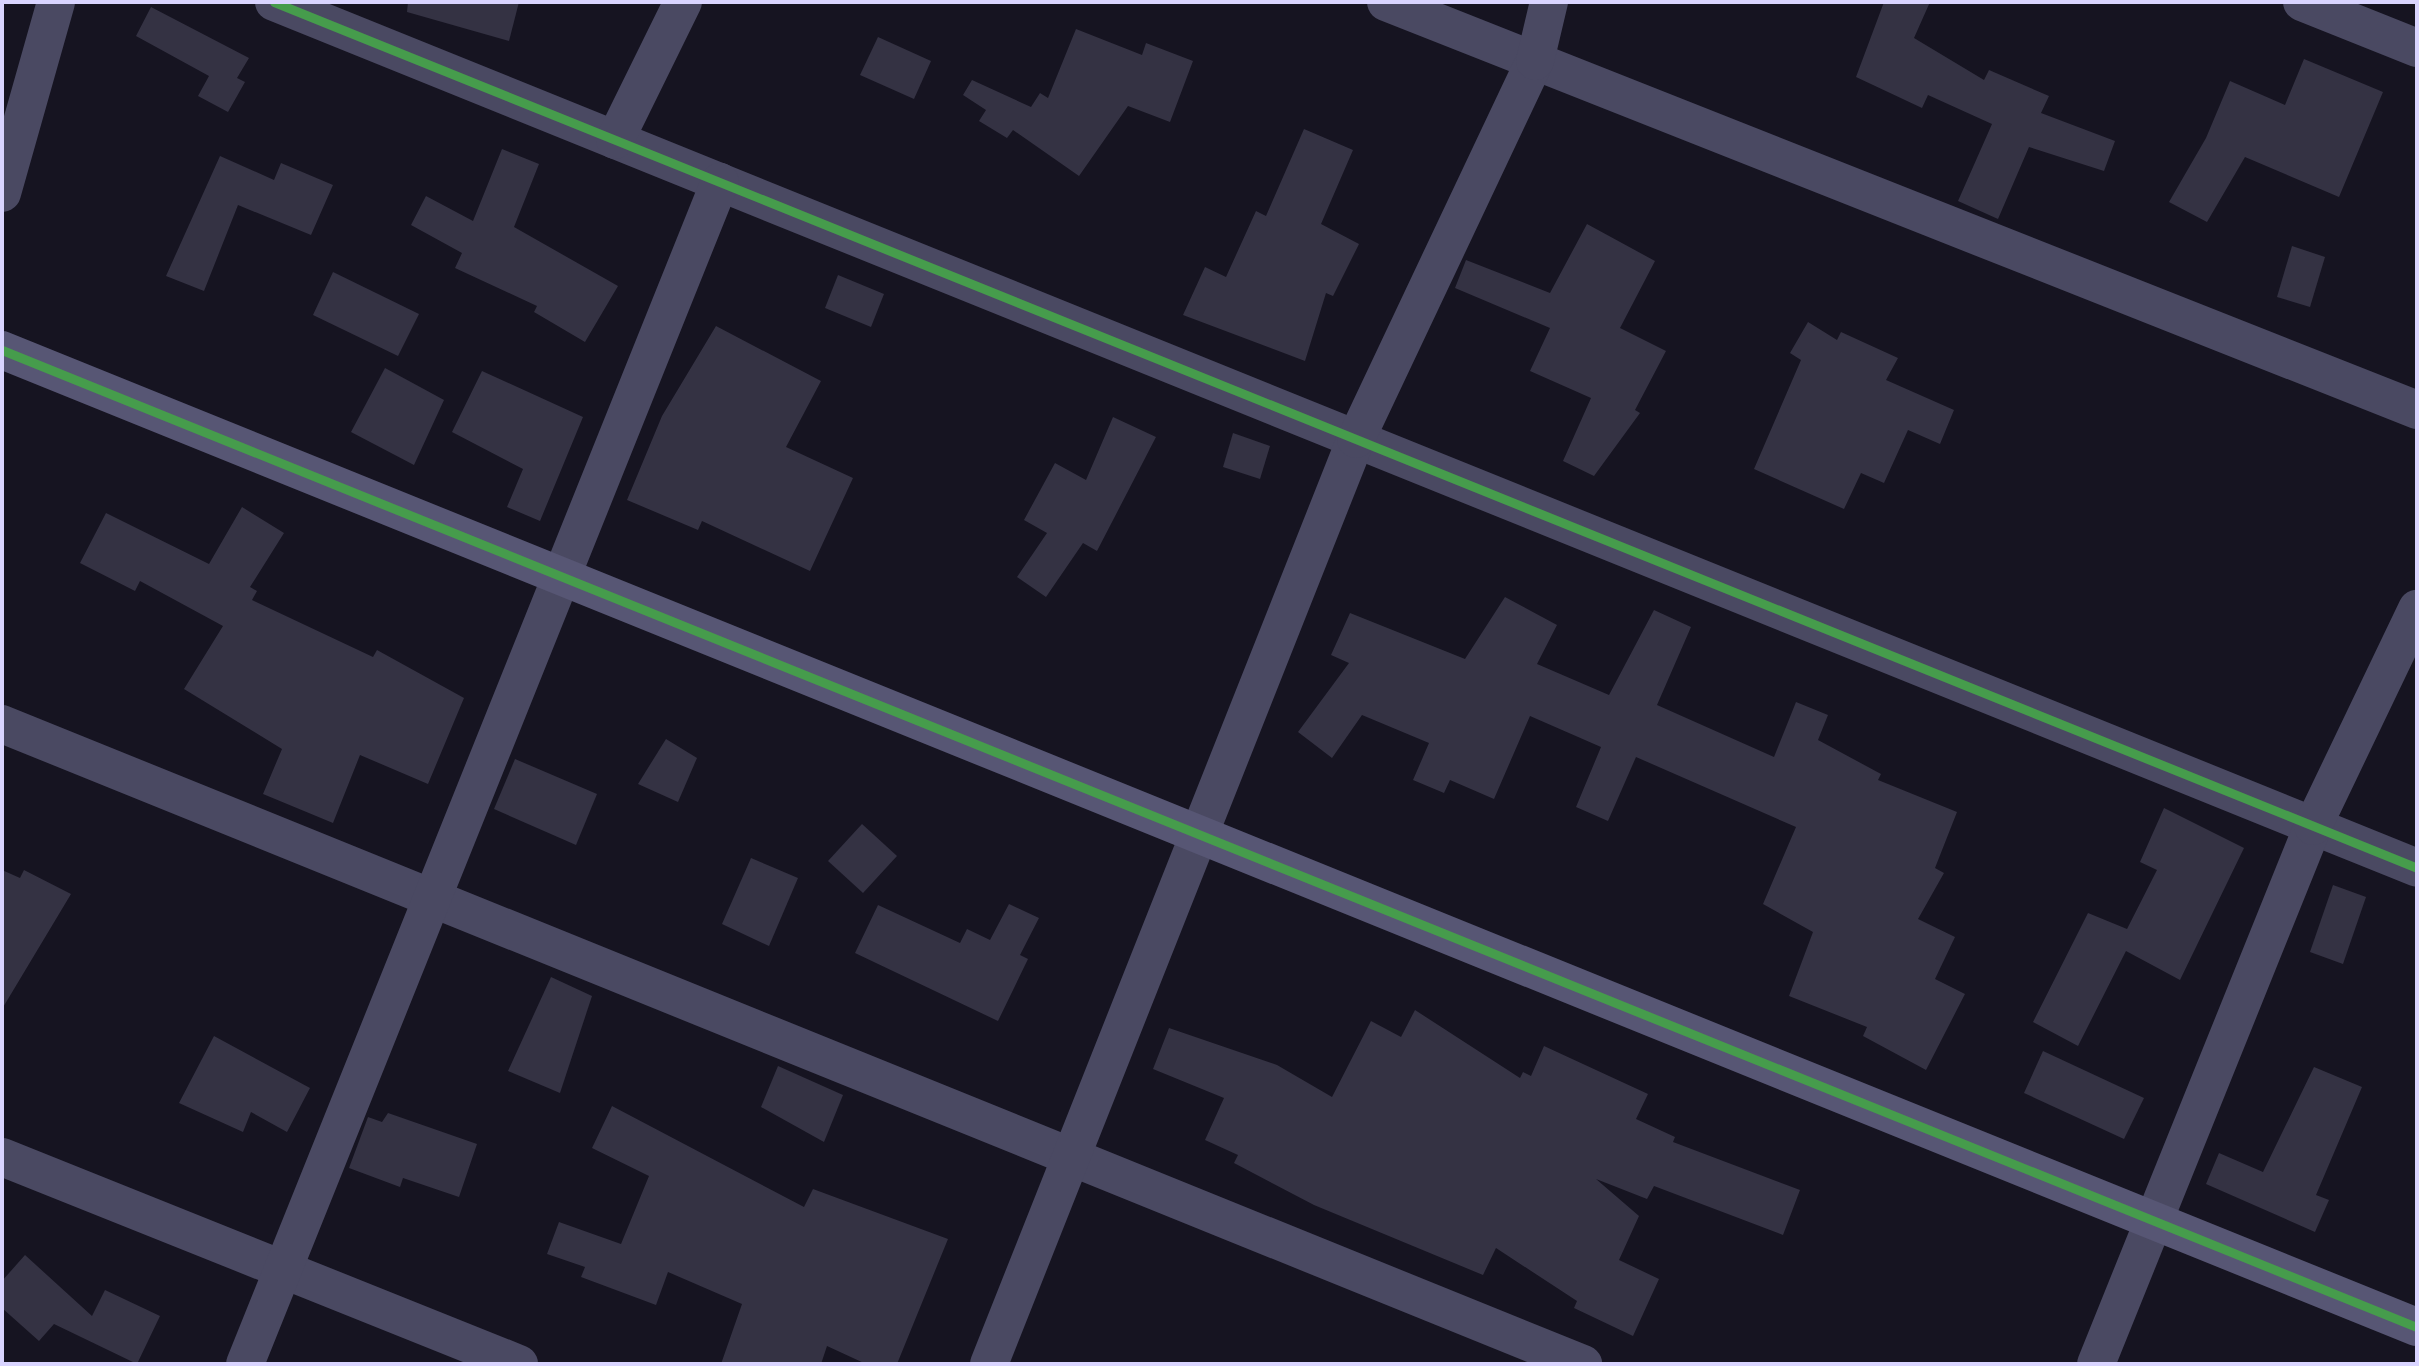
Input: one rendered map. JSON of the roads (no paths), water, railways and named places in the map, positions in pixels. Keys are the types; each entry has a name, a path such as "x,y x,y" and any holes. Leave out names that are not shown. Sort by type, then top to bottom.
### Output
{"street":[{"path":"2,193 56,2"},
{"path":"274,2 2417,868"},
{"path":"615,140 683,2"},
{"path":"1386,2 2417,411"},
{"path":"989,1364 1356,439 1535,61 1549,2"},
{"path":"2302,2 2417,48"},
{"path":"245,1364 720,182"},
{"path":"2,349 2417,1327"},
{"path":"2095,1364 2313,826 2417,609"},
{"path":"2,724 1583,1364"},
{"path":"2,1157 519,1364"}]}
